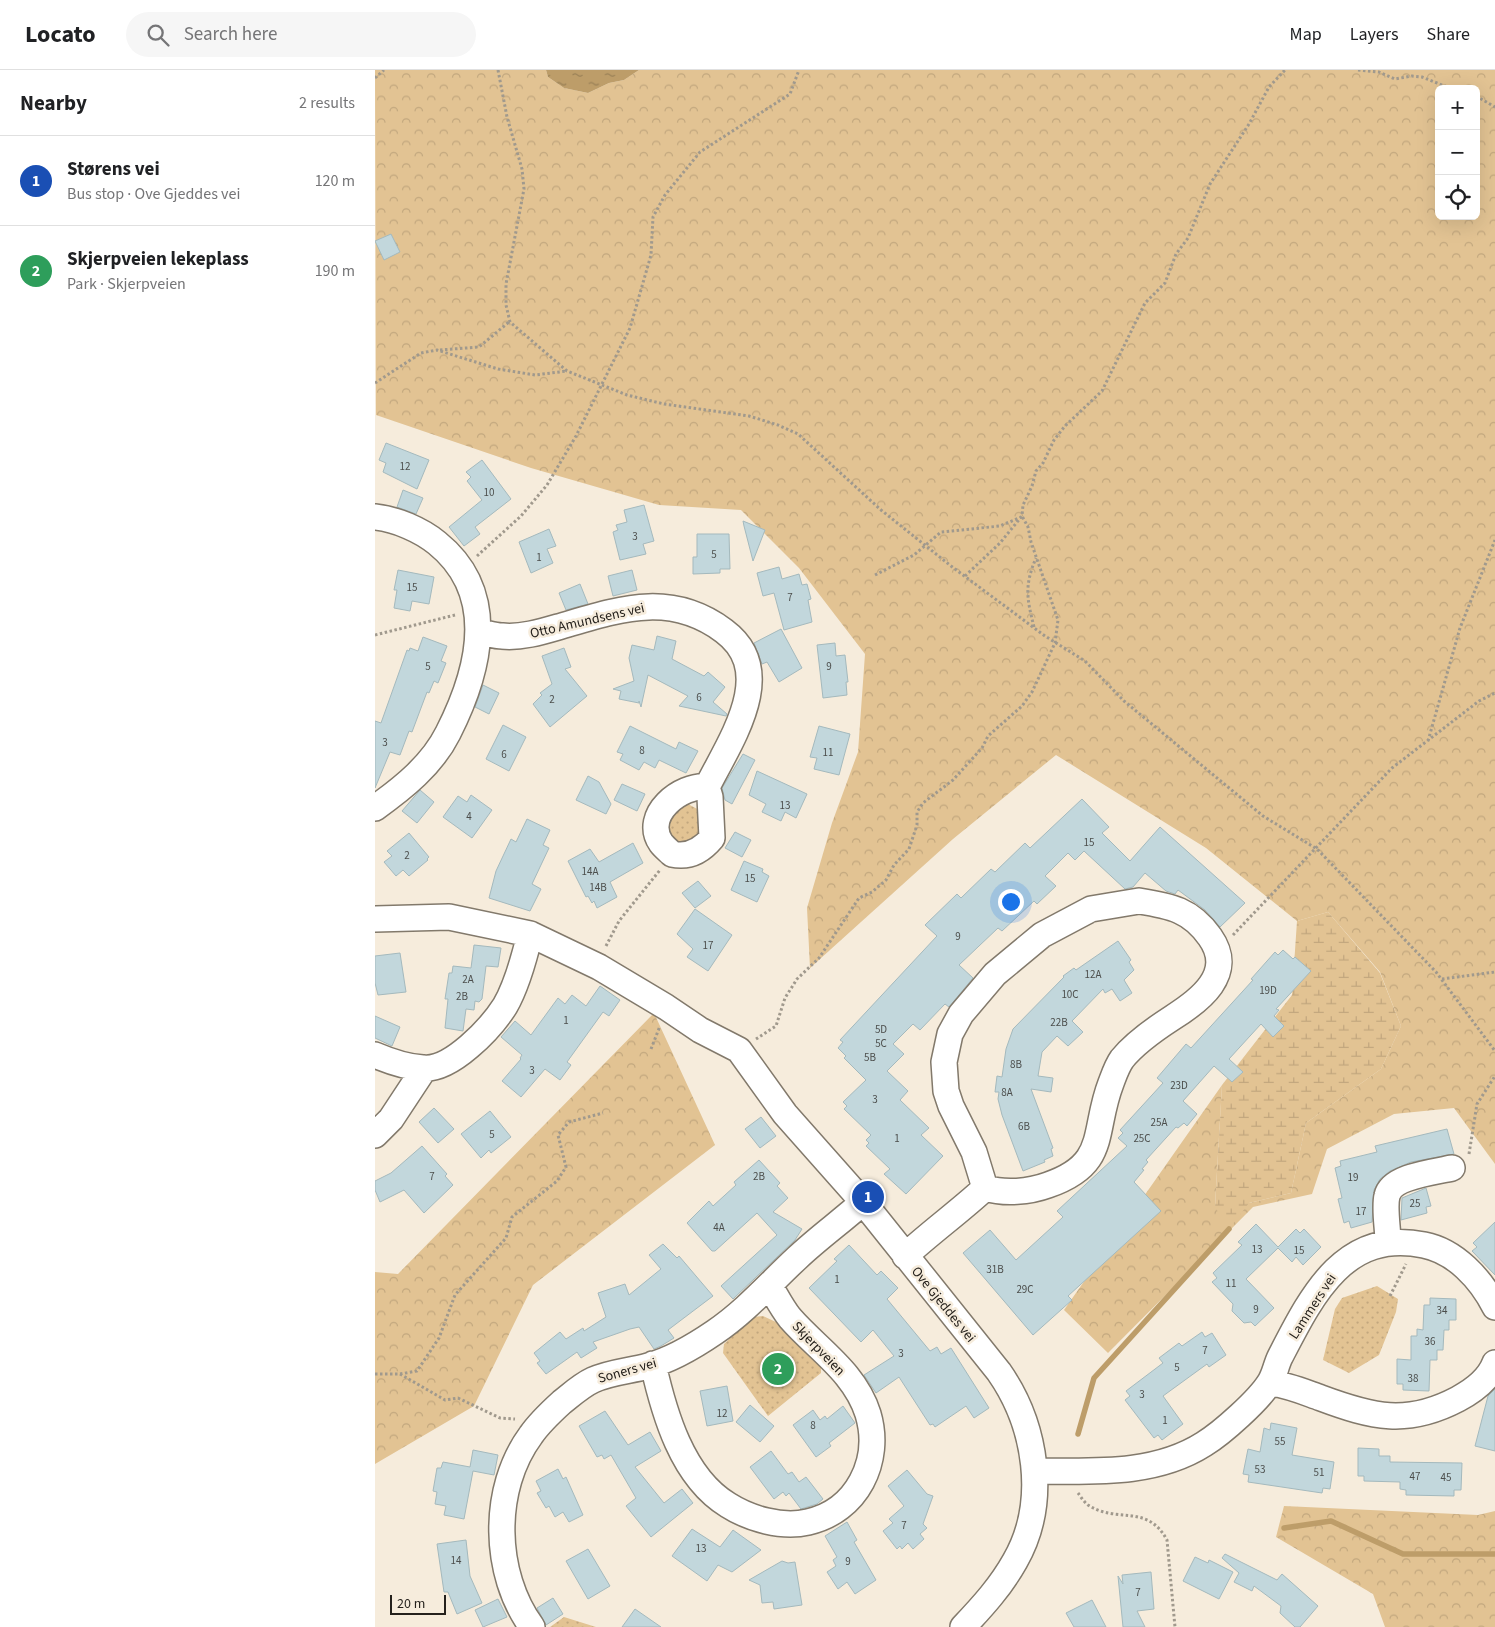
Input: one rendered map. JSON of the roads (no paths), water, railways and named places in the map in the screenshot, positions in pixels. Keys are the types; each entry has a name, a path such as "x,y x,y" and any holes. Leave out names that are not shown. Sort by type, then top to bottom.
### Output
{"street":[{"path":"375,517 427,534 454,556 472,588 479,621 467,687 448,734 423,769 375,808"},
{"name":"Otto Amundsens vei","path":"479,621 503,636 540,632 623,609 651,605 677,608 714,623 730,635 745,653 751,678 748,699 742,715 707,787"},
{"path":"698,786 707,787 710,797 712,838 698,851 689,854 672,854 660,842 657,817 675,796 698,786"},
{"path":"1139,901 1175,908 1196,920 1214,942 1218,964 1215,978 1205,994 1129,1050 1119,1062 1105,1096 1095,1148 1080,1169 1071,1177 1035,1190 1008,1192 985,1188 974,1152 951,1106 944,1069 946,1048 954,1027 971,1001 995,974 1042,934 1064,921 1091,909 1139,901"},
{"name":"Ove Gjeddes vei","path":"375,919 449,917 530,934 599,966 700,1030 739,1050 785,1114 863,1202 1013,1392 1024,1417 1035,1471 1030,1521 1020,1551 990,1598 963,1627"},
{"path":"375,1056 424,1069 446,1063 462,1052 488,1029 506,1005 530,934"},
{"path":"375,1135 391,1119 424,1069"},
{"path":"1388,1242 1387,1196 1390,1188 1402,1179 1452,1168"},
{"path":"905,1256 985,1188"},
{"name":"Soners vei","path":"532,1627 510,1588 501,1534 505,1498 512,1473 522,1449 537,1428 572,1394 592,1380 653,1364 693,1346 717,1331 770,1286 826,1232 863,1202"},
{"name":"Lammers vei","path":"1035,1471 1126,1470 1161,1463 1184,1455 1205,1444 1233,1422 1270,1383 1296,1328 1326,1278 1342,1263 1361,1250 1388,1242 1404,1241 1436,1247 1459,1260 1478,1280 1495,1307"},
{"name":"Skjerpveien","path":"653,1364 675,1436 695,1472 722,1500 738,1510 777,1524 807,1522 832,1513 861,1486 869,1469 872,1433 867,1413 848,1378 835,1361 788,1316 770,1286"},
{"path":"1270,1383 1283,1384 1332,1402 1388,1417 1415,1415 1448,1404 1472,1392 1486,1393 1495,1363"}],"water":[{"path":"546,70 639,70 624,80 609,83 588,93 564,88 548,77"}],"waterway":[{"path":"1078,1434 1094,1378 1229,1229"},
{"path":"1284,1528 1331,1521 1403,1554 1495,1554"}],"place":[{"name":"Størens vei","path":"868,1197"},
{"name":"Skjerpveien lekeplass","path":"778,1369"}]}
